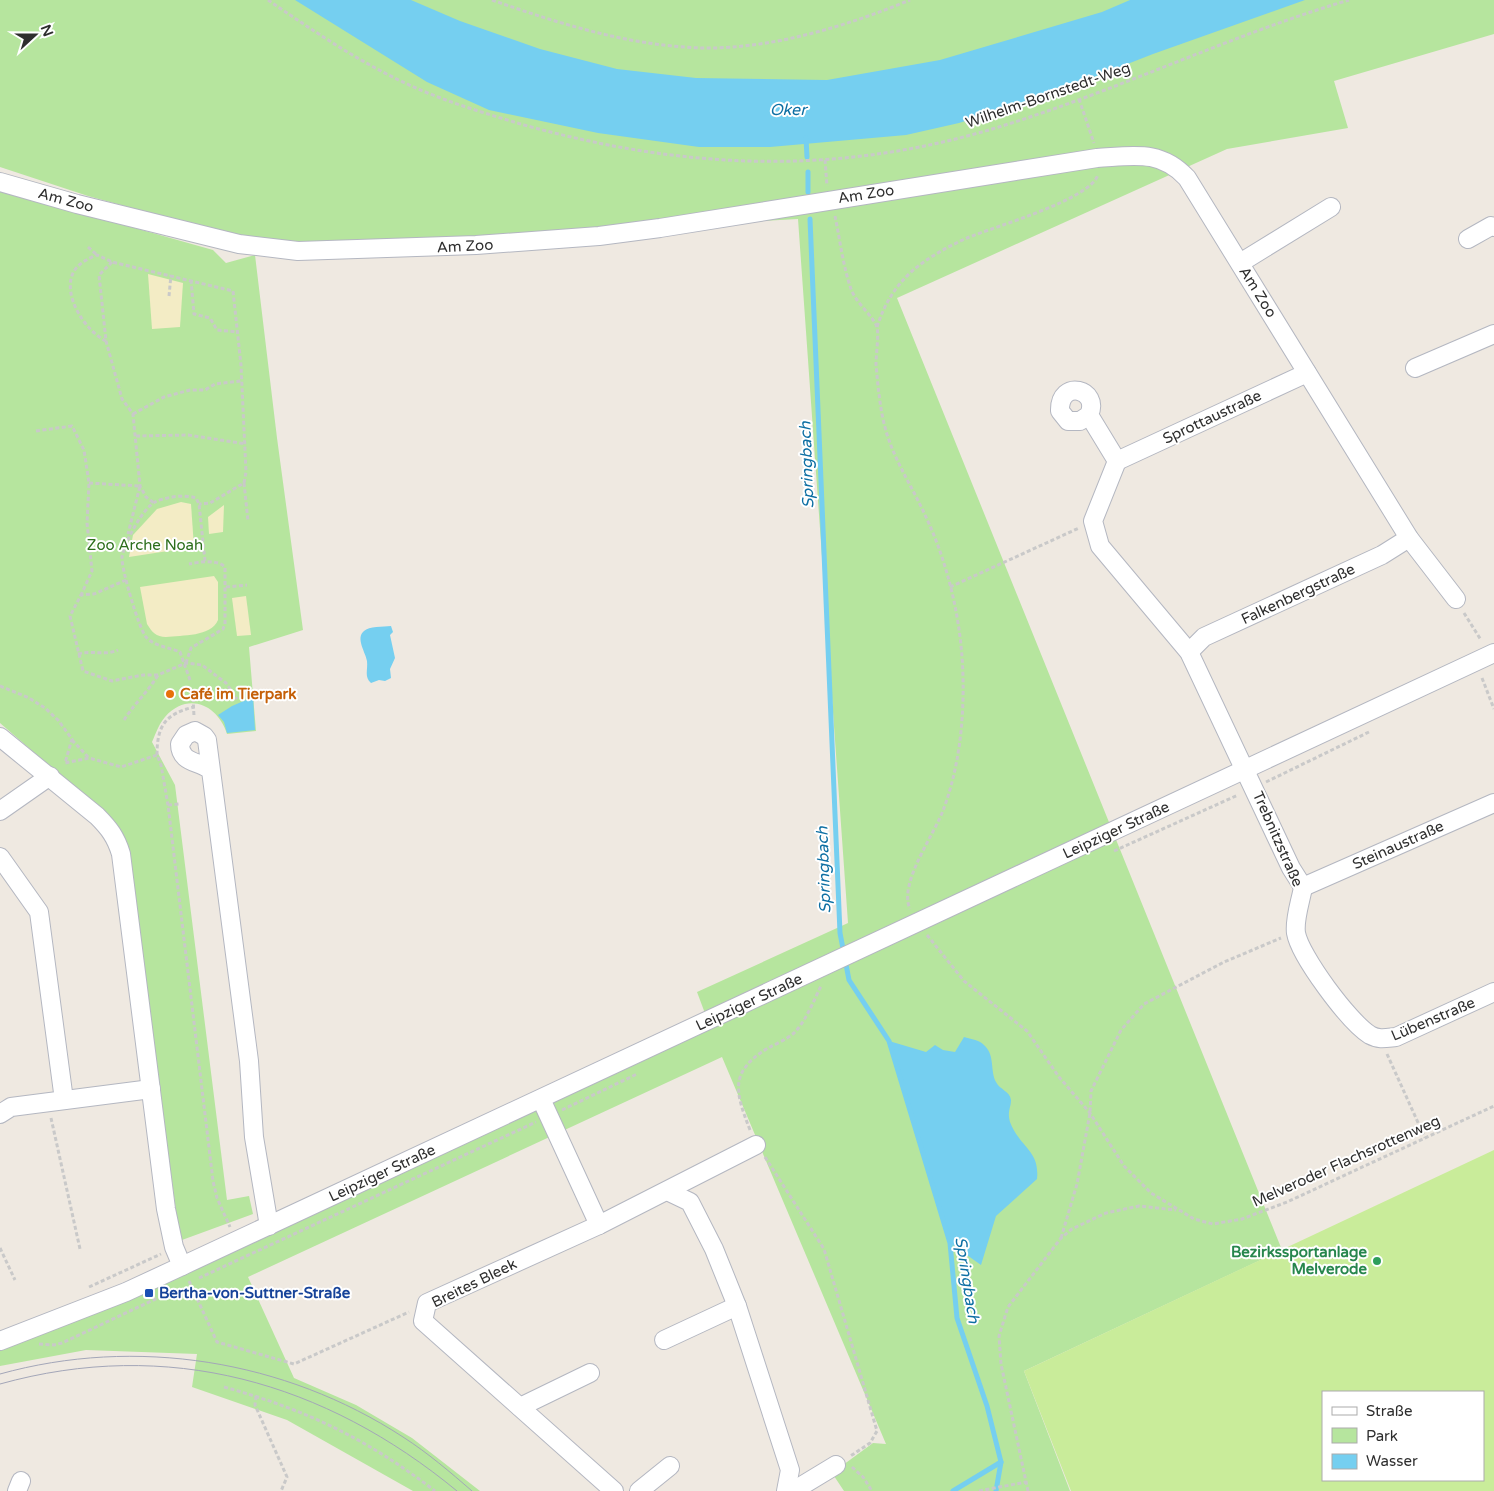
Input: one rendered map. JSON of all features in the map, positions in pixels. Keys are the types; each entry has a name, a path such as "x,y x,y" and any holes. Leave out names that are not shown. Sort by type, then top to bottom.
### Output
{"street":[{"name":"Am Zoo","path":"0,182 77,204 239,244 298,251 414,248 599,236 660,228 830,199 1097,158 1145,155 1176,167 1187,178 1409,538 1456,600"},
{"path":"1240,263 1332,207"},
{"path":"1468,239 1490,226 1494,227"},
{"path":"1415,368 1494,334"},
{"name":"Sprottaustraße","path":"1117,461 1306,373"},
{"path":"1089,415 1117,461 1093,521"},
{"name":"Trebnitzstraße","path":"1093,521 1100,546 1189,652 1291,868 1303,887 1296,932 1304,955 1354,1023 1376,1037"},
{"name":"Falkenbergstraße","path":"1189,652 1204,637 1382,555 1409,538"},
{"name":"Leipziger Straße","path":"0,1341 118,1295 269,1226 1494,653"},
{"path":"0,737 97,816 109,827 116,839 121,854 166,1209 174,1248 182,1266"},
{"path":"209,768 215,800 249,1061 254,1137 269,1226"},
{"path":"0,811 50,776"},
{"name":"Steinaustraße","path":"1303,887 1494,803"},
{"path":"0,856 39,912 56,1101"},
{"name":"Lübenstraße","path":"1376,1037 1396,1037 1494,992"},
{"path":"0,1114 11,1107 151,1089"},
{"path":"541,1099 599,1225"},
{"name":"Breites Bleek","path":"614,1491 423,1321 427,1303 599,1225 756,1145"},
{"path":"667,1191 690,1202 714,1249 737,1306 790,1470 787,1491 798,1488 840,1463"},
{"path":"664,1340 737,1306"},
{"path":"520,1407 590,1373"},
{"path":"639,1491 670,1466"}],"path":[{"name":"Wilhelm-Bornstedt-Weg","path":"268,0 335,45 407,84 466,108 583,141 689,158 750,162 825,160 944,142 1015,122 1298,15 1349,0"},
{"path":"492,0 556,23 633,41 704,48 773,42 811,34 849,23 910,0"},
{"path":"1079,99 1096,148 1097,158"},
{"name":"Melveroder Flachsrottenweg","path":"1097,158 1098,176 1091,187 1074,198 964,239 910,273 888,299 877,327 876,364 880,405 886,432 932,532 950,587 962,648 963,707 960,742 944,808 911,878 907,891 909,907 918,922 964,981 1027,1031 1059,1077 1090,1113 1124,1166 1151,1192 1194,1219 1213,1224 1242,1219 1296,1198 1494,1106"},
{"path":"825,160 830,199 852,291 877,327"},
{"path":"88,247 97,255 112,262 232,291 246,444 244,483 248,521"},
{"path":"97,255 85,260 74,271 71,290 82,320 94,335 106,341"},
{"path":"112,262 99,275 106,341 122,399 132,414 136,436 140,486 122,558 126,580 142,630 147,637 166,649 180,652 186,663 190,680"},
{"path":"169,296 170,275"},
{"path":"191,280 194,314 210,318 217,330 237,332"},
{"path":"132,414 164,396 190,390 205,390 215,384 241,382"},
{"path":"36,431 72,426 84,450 88,483 87,523 92,571 82,595 70,616 83,671 112,681 143,675 158,675 186,663 202,665 214,672 226,683 238,699"},
{"path":"136,436 188,435 246,444"},
{"path":"88,483 140,486"},
{"path":"199,504 210,504 244,483"},
{"path":"140,486 146,497 154,502"},
{"path":"127,537 154,502 178,496 191,496 196,498 199,504 205,561"},
{"path":"950,587 1093,521"},
{"path":"186,663 192,648 223,629 225,624 225,567 222,564 205,561 189,564"},
{"path":"82,595 94,594 126,580"},
{"path":"226,587 247,585"},
{"path":"1456,600 1480,640"},
{"path":"78,654 90,652 106,654 118,650"},
{"path":"124,720 135,703 150,689 158,675"},
{"path":"1482,678 1494,709"},
{"path":"0,686 29,698 44,708 58,720 89,758"},
{"path":"194,707 175,713 162,725 157,740 157,755 161,765 168,805 213,1181 217,1198 230,1228"},
{"path":"72,739 66,763 89,758 120,767 157,755"},
{"path":"168,805 179,804"},
{"path":"1061,1238 1077,1184 1090,1113 1091,1091 1121,1030 1144,1004 1224,962 1296,932"},
{"path":"822,985 794,1032 759,1054 747,1064 738,1078 741,1107 756,1145 824,1249 877,1431 870,1443 840,1463 863,1477 872,1491"},
{"path":"1376,1037 1425,1138"},
{"path":"56,1101 80,1249"},
{"name":"Melveroder Flachsrottenweg","path":"1028,1491 1001,1364 999,1336 1008,1308 1061,1238 1072,1229 1106,1213 1139,1206 1177,1210"},
{"path":"0,1248 15,1280"},
{"path":"182,1266 217,1342 239,1350 294,1364 427,1303"},
{"path":"224,1388 256,1396 322,1420 394,1460 435,1491"},
{"path":"256,1396 255,1405 287,1477 281,1491"},
{"path":"979,1491 985,1488 1026,1482"}],"green space":[{"path":"0,0 1494,0 1494,34 1334,81 1348,128 1227,149 897,298 1282,1250 1024,1371 1070,1491 844,1491 832,1473 873,1443 886,1444 722,1057 248,1277 294,1378 356,1405 412,1438 480,1491 413,1491 287,1420 192,1387 197,1354 86,1350 0,1366 0,1341 709,1024 697,992 848,923 798,219 370,244 245,239 88,196 0,167"},
{"name":"Zoo Arche Noah","path":"0,190 213,250 226,263 255,255 303,630 249,647 256,731 227,734 217,715 201,705 192,703 174,709 165,717 152,742 175,785 227,1200 249,1196 253,1214 182,1240 179,1233 127,849 113,821 0,723"},
{"name":"Bezirkssportanlage Melverode","path":"1494,1150 1494,1491 1071,1491 1024,1371"}],"sand":[{"path":"148,274 183,283 180,327 152,329"},
{"path":"181,502 191,504 194,547 129,557 133,535 157,509"},
{"path":"224,505 223,532 209,534 208,517"},
{"path":"214,576 218,582 218,620 214,626 209,630 188,635 163,637 153,632 147,624 140,587"},
{"path":"246,596 251,635 237,636 232,598"}],"water":[{"name":"Oker","path":"295,0 411,0 460,21 540,49 617,69 696,78 827,80 940,60 1102,12 1130,0 1305,0 1153,54 1061,90 959,123 906,135 770,147 699,147 598,133 489,110 427,82"},
{"path":"391,626 393,632 390,635 395,658 390,669 391,678 371,683 367,676 367,661 361,641 362,634 369,628"},
{"path":"253,697 255,730 227,733 224,722 218,715 232,706"},
{"path":"964,1037 981,1042 988,1050 994,1078 1000,1087 1007,1092 1011,1100 1010,1122 1014,1131 1032,1155 1037,1169 1037,1179 996,1216 981,1265 950,1243 889,1041 926,1052 935,1045 943,1050 955,1052"}],"waterway":[{"name":"Springbach","path":"806,138 807,157"},
{"name":"Springbach","path":"808,172 808,192"},
{"name":"Springbach","path":"810,219 840,933 849,980 889,1041 950,1243 957,1318 987,1406 1001,1462 996,1491"},
{"path":"953,1491 1001,1462"}],"tram line":[{"path":"0,1374 52,1363 104,1357 156,1357 208,1362 259,1373 309,1389 357,1411 412,1443 472,1491"},
{"path":"0,1384 62,1371 124,1366 184,1368 242,1379 299,1397 354,1422 406,1453 457,1491"}],"place":[{"name":"Café im Tierpark","path":"170,694"},
{"name":"Bezirkssportanlage Melverode","path":"1377,1261"},
{"name":"Bertha-von-Suttner-Straße","path":"149,1293"}]}
